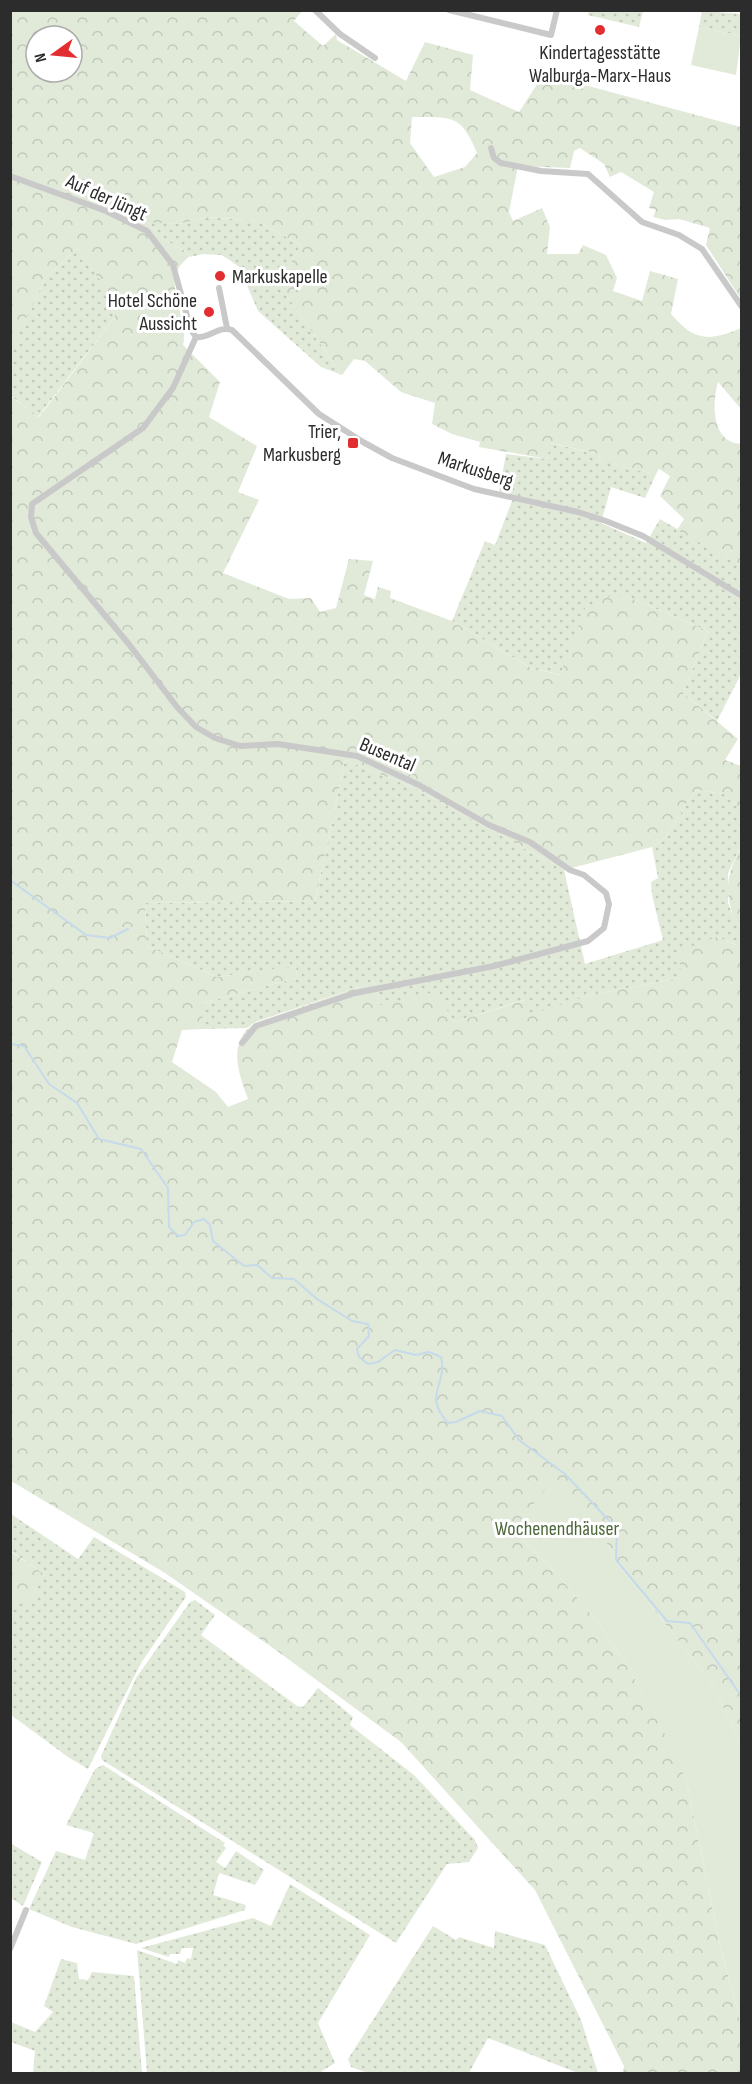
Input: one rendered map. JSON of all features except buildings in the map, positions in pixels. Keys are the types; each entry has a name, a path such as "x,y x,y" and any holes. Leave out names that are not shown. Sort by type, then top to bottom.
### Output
{"street":[{"path":"315,10 340,34 375,58"},
{"path":"449,10 551,35 557,10"},
{"path":"491,148 494,158 501,163 542,171 588,174 642,222 680,235 702,249 741,307"},
{"name":"Auf der Jüngt","path":"10,176 98,208 147,231 173,265 191,330 196,337"},
{"path":"196,337 200,338 227,328 219,288"},
{"name":"Markusberg","path":"227,328 238,335 319,414 353,437 392,458 474,489 578,512 606,521 643,536 741,596"},
{"name":"Busental","path":"196,337 173,388 143,428 32,504 31,517 36,533 177,707 196,727 214,738 240,746 278,744 357,756 419,785 489,825 530,842 570,870 584,875 606,893 609,904 603,928 588,941 494,966 355,993 256,1026 242,1043"},
{"path":"10,1949 26,1910"}],"green space":[{"path":"589,10 643,11 639,27 588,15"},
{"path":"11,11 302,11 294,21 323,46 336,34 337,40 406,81 425,42 473,55 470,90 519,112 536,86 540,73 741,127 741,299 706,245 710,228 679,219 665,220 653,217 656,210 649,208 654,192 621,172 610,177 604,164 580,148 574,151 570,168 518,166 509,212 513,221 542,208 550,227 547,254 578,254 583,245 606,255 617,278 613,291 642,301 650,271 678,279 671,314 687,330 695,334 720,336 741,328 741,409 718,382 715,410 719,429 724,437 731,442 741,444 741,566 677,530 684,519 660,496 670,476 659,469 650,473 598,461 599,454 551,443 547,459 479,447 480,442 452,434 432,424 435,403 401,392 365,361 354,359 342,375 279,284 301,245 257,221 207,217 179,224 148,222 166,241 184,250 189,257 180,266 175,287 184,333 183,345 220,382 209,417 257,446 238,492 259,500 223,573 289,599 311,598 320,612 336,608 349,559 373,561 364,595 375,599 378,587 391,591 390,598 452,621 531,668 560,675 587,603 594,607 602,597 626,596 708,631 683,693 738,739 725,760 741,766 741,810 724,794 697,790 667,835 652,847 564,870 414,788 345,760 315,901 145,903 147,946 217,977 296,966 297,978 202,1003 202,1029 182,1030 172,1062 216,1092 228,1107 248,1099 237,1058 241,1039 255,1023 374,982 380,1005 435,992 455,1022 525,1000 529,1015 591,995 681,978 679,951 717,937 741,947 741,1745 711,1682 615,1561 598,1523 513,1530 556,1573 598,1622 627,1665 678,1757 687,1784 721,1950 741,2023 741,2073 623,2073 624,2066 535,1890 401,1742 273,1648 165,1573 11,1481 10,396 39,417 115,317 106,288 77,249 46,277 15,342 11,341","holes":["412,117 454,120 460,124 477,153 465,167 434,177 410,143"]},
{"path":"702,11 741,14 741,36 699,27"},
{"path":"699,27 741,36 736,75 691,65"},
{"path":"207,217 257,221 301,245 279,284 342,375 321,367 258,311 239,267 221,255 204,254 189,257 184,250 166,241 147,221 179,224"},
{"path":"77,249 106,287 115,317 38,417 11,396 10,341 15,341 46,277"},
{"path":"550,443 599,454 598,461 650,473 659,468 645,498 611,487 601,523 646,543 660,519 741,566 741,674 717,721 683,693 708,631 626,596 594,608 587,604 561,675 531,668 452,621 485,541 495,545 514,496 499,492 506,454 547,459"},
{"path":"345,760 414,788 564,870 585,964 663,940 652,895 651,882 658,878 652,847 667,835 697,790 724,794 741,810 741,846 728,873 728,903 735,920 741,919 741,947 717,937 681,978 591,995 529,1016 524,1000 455,1022 380,1005 374,982 255,1022 247,1028 202,1029 202,1003 297,978 296,967 217,977 147,946 145,903 315,901"},
{"path":"741,846 741,919 735,921 729,900 728,882"},
{"name":"Wochenendhäuser","path":"555,1477 598,1523 615,1561 711,1682 741,1745 741,2023 721,1950 687,1784 677,1756 627,1665 598,1622 556,1573 513,1530"},
{"path":"11,1514 78,1559 94,1537 185,1592 186,1597 141,1663 88,1769 11,1715 10,1599 28,1605 44,1574 11,1551"},
{"path":"10,1551 44,1574 28,1606 11,1599"},
{"path":"195,1600 215,1615 201,1635 297,1706 303,1707 318,1688 353,1717 350,1725 414,1775 475,1840 478,1848 469,1862 447,1864 396,1943 102,1760 101,1756 136,1678 190,1602"},
{"path":"103,1765 225,1843 223,1845 226,1848 216,1862 225,1868 236,1851 264,1870 255,1885 219,1873 213,1895 246,1905 245,1910 136,1944 72,1927 29,1909 56,1851 85,1860 94,1833 66,1825 95,1769"},
{"path":"10,1843 42,1862 23,1906 11,1898"},
{"path":"290,1884 370,1935 318,2023 335,2063 319,2073 147,2073 137,1950 177,1964 178,1960 185,1963 187,1958 191,1959 193,1948 182,1948 180,1954 170,1954 169,1957 141,1948 253,1918 271,1926"},
{"path":"433,1926 456,1940 459,1937 494,1948 495,1931 545,1945 581,2020 598,2073 578,2073 488,2038 469,2073 368,2073 351,2067 348,2059"},
{"path":"61,1959 77,1963 79,1979 88,1980 92,1972 134,1976 142,2073 33,2073 35,2051 11,2042 11,2022 35,2032 53,2012 44,2006"}],"waterway":[{"path":"10,880 86,935 110,938 128,929"},
{"path":"10,1044 24,1046 49,1084 77,1103 99,1139 141,1149 168,1188 169,1227 178,1236 185,1235 194,1222 204,1219 210,1225 213,1241 244,1266 257,1265 272,1278 294,1279 317,1299 352,1321 368,1324 369,1336 357,1349 359,1357 368,1364 378,1362 395,1350 416,1355 429,1352 441,1357 442,1367 436,1397 441,1413 448,1423 456,1422 480,1411 502,1416 519,1440 565,1474 617,1529 616,1560 667,1621 690,1623 742,1697"}],"place":[{"name":"Kindertagesstätte Walburga-Marx-Haus","path":"600,30"},
{"name":"Markuskapelle","path":"220,276"},
{"name":"Hotel Schöne Aussicht","path":"209,312"},
{"name":"Trier, Markusberg","path":"353,443"}]}
